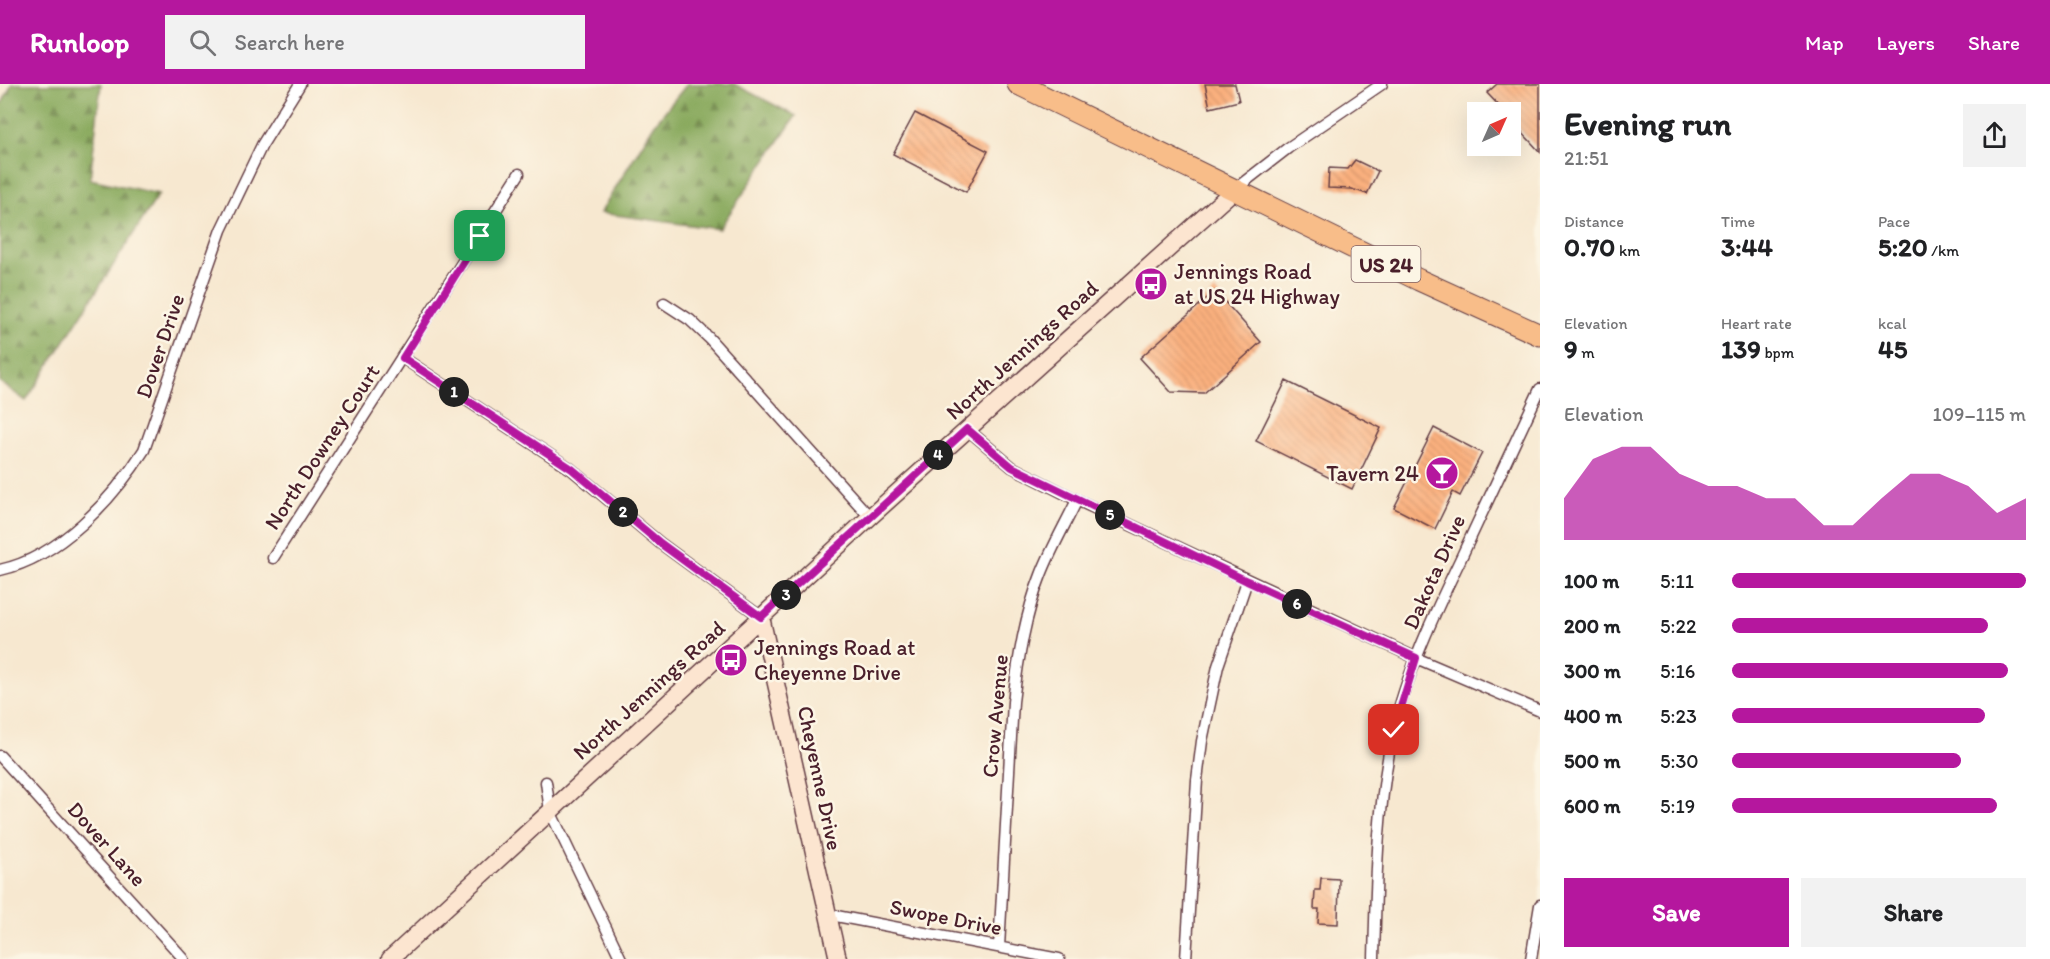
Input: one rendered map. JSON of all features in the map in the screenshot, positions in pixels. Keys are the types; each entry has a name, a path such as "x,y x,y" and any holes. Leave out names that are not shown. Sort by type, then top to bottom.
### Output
{"highway":[{"name":"US 24","path":"1018,84 1419,280 1540,335"}],"street":[{"name":"Dover Drive","path":"0,570 12,567 51,548 97,511 129,474 144,450 221,230 262,145 300,84"},
{"path":"1234,190 1288,148 1382,84"},
{"name":"North Downey Court","path":"273,558 519,174"},
{"name":"North Jennings Road","path":"390,959 870,517 1234,190"},
{"path":"664,303 690,320 709,338 870,517"},
{"path":"403,358 572,469 660,543 761,617"},
{"name":"Dakota Drive","path":"1374,959 1377,848 1382,797 1394,730 1416,658 1540,389"},
{"path":"967,429 1012,467 1077,500 1247,581 1416,658 1540,711"},
{"name":"Crow Avenue","path":"999,947 1017,665 1028,615 1041,575 1077,500"},
{"path":"1186,959 1197,780 1202,741 1218,666 1247,581"},
{"name":"Cheyenne Drive","path":"761,617 826,914 838,959"},
{"name":"Dover Lane","path":"0,756 184,959"},
{"path":"546,782 549,811 621,959"},
{"path":"1530,959 1540,904"},
{"name":"Swope Drive","path":"826,914 1059,959"}],"green space":[{"path":"12,84 101,84 90,179 159,194 26,401 0,382 0,107"},
{"path":"687,84 734,84 796,116 719,229 600,213 654,125"}],"building":[{"path":"1205,84 1235,84 1239,101 1210,108"},
{"path":"1497,84 1540,84 1540,152 1521,131 1521,102 1496,102 1487,93"},
{"path":"915,113 988,151 966,192 893,154"},
{"path":"1355,160 1378,171 1367,194 1352,189 1328,188 1329,168 1348,169"},
{"path":"1215,291 1261,342 1204,393 1171,392 1140,358"},
{"path":"1286,381 1381,428 1352,489 1256,441"},
{"name":"Tavern 24","path":"1434,428 1482,453 1460,496 1453,492 1435,529 1394,508"},
{"path":"1321,878 1339,879 1338,924 1318,923 1319,909 1314,909 1315,890 1320,890"}],"place":[{"name":"Jennings Road at US 24 Highway","path":"1151,284"},
{"name":"Tavern 24","path":"1442,473"},
{"name":"Jennings Road at Cheyenne Drive","path":"731,660"}],"route":[{"path":"480,236 403,358 572,469 660,543 761,617 967,429 1012,467 1247,581 1416,658 1394,730"}]}
